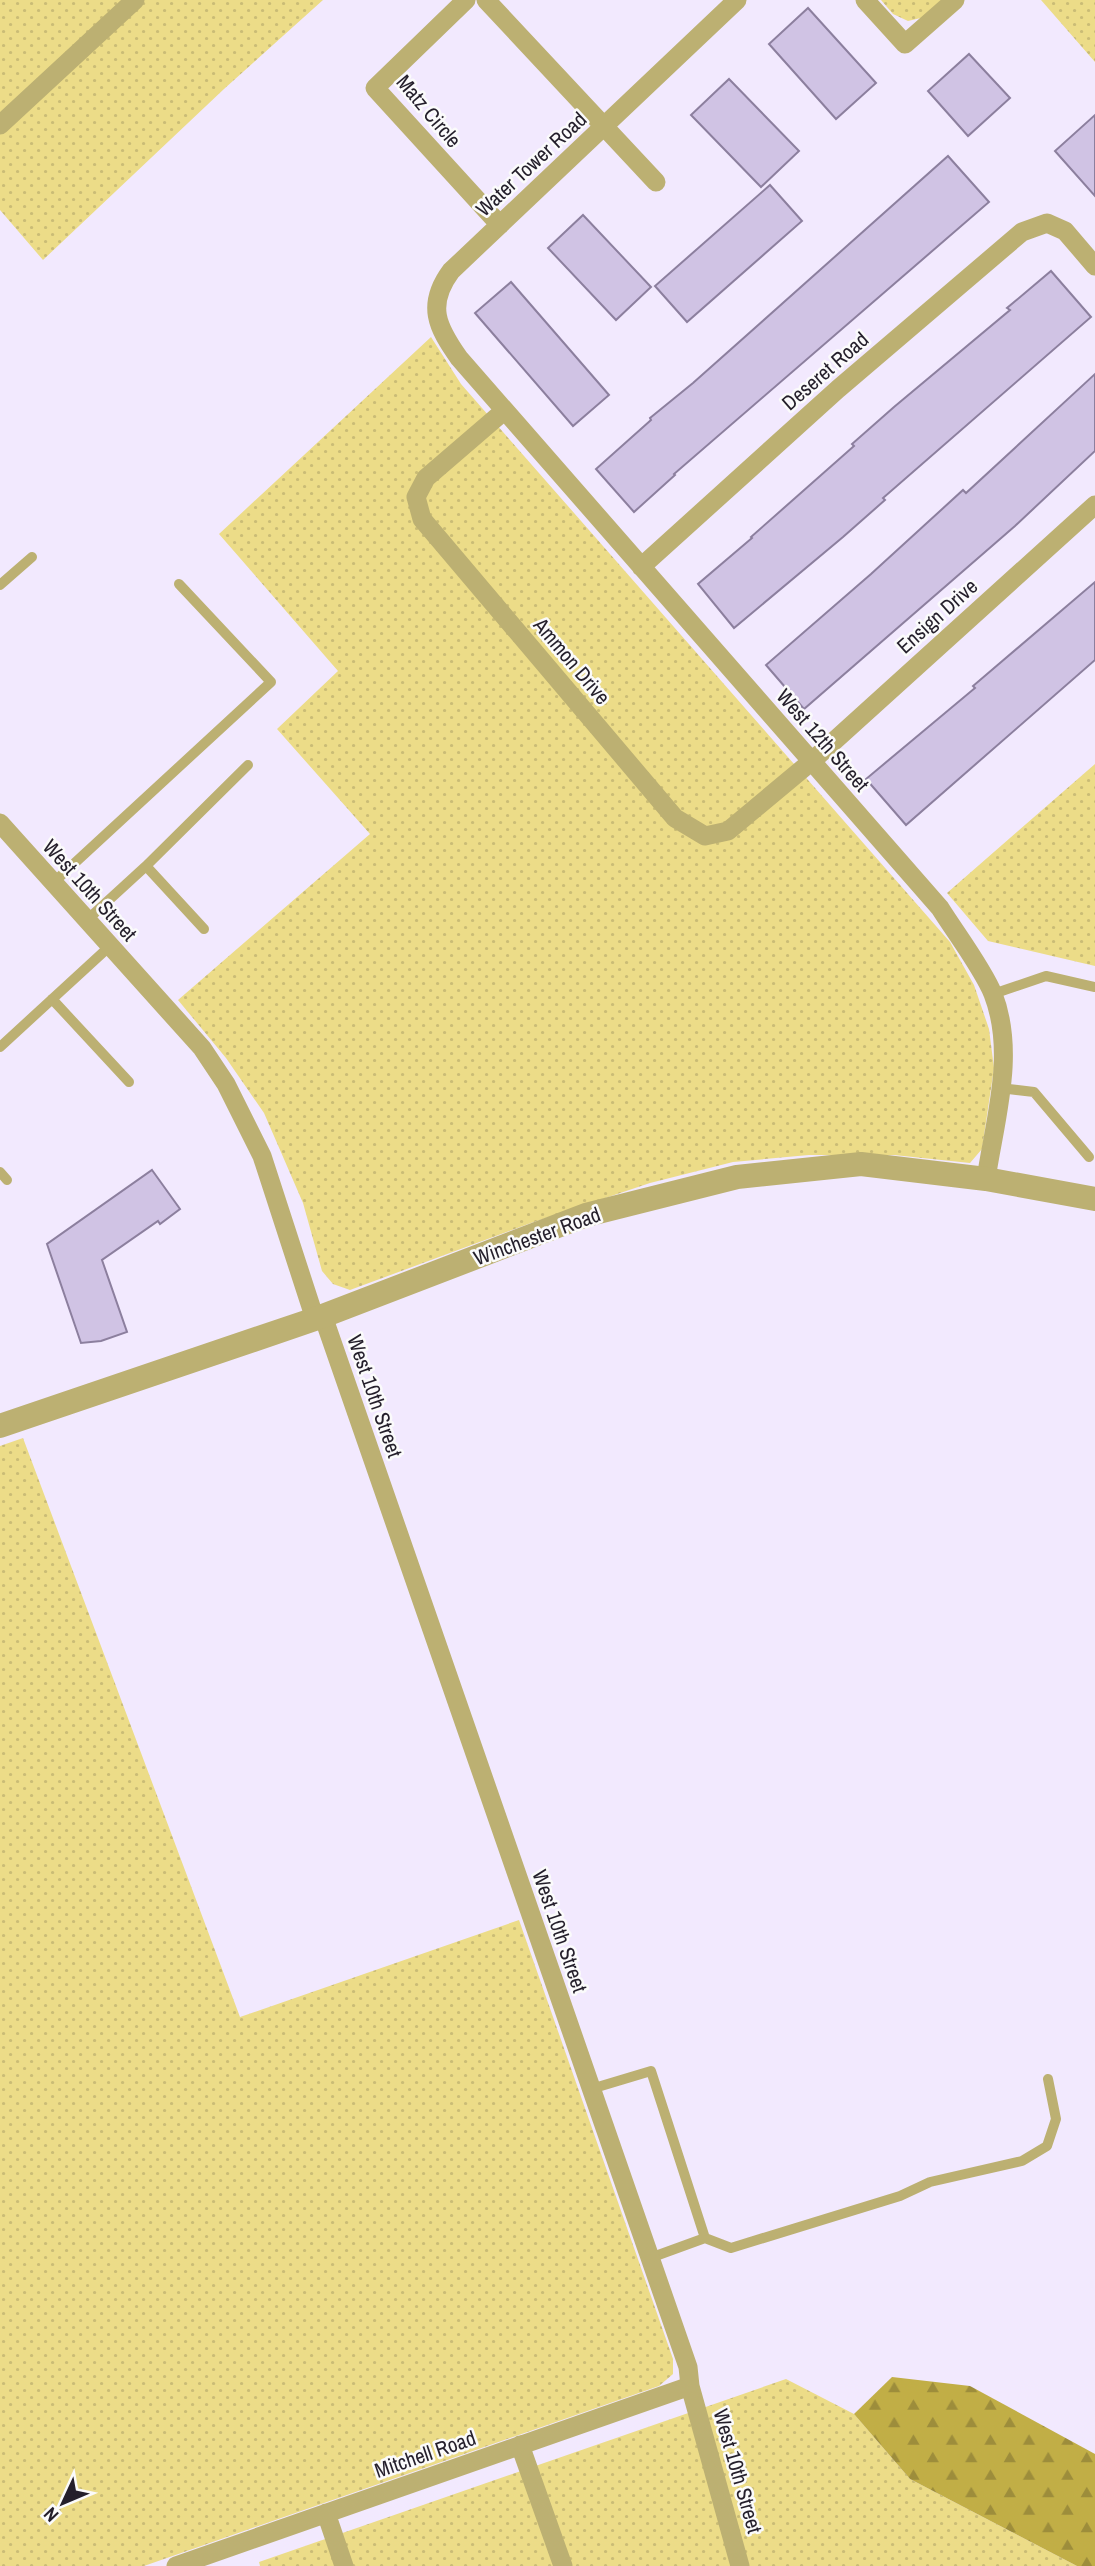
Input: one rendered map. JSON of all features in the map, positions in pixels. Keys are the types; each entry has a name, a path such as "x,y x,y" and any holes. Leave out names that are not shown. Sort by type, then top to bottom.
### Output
{"street":[{"path":"0,125 135,0"},
{"name":"Matz Circle","path":"466,0 375,88 500,225"},
{"path":"486,0 656,182"},
{"name":"Water Tower Road","path":"482,385 444,336 437,317 436,301 440,285 451,271 737,0"},
{"path":"865,0 905,44 955,0"},
{"name":"Deseret Road","path":"641,567 838,389 1022,232 1048,223 1065,231 1095,267"},
{"name":"West 12th Street","path":"482,385 940,908 993,994 1002,1038 1004,1067 986,1179"},
{"name":"Ammon Drive","path":"504,411 426,478 416,497 422,519 675,818 705,836 728,831 812,761"},
{"name":"Ensign Drive","path":"812,761 1095,505"},
{"name":"West 10th Street","path":"0,823 202,1048 226,1084 262,1156 688,2367 690,2386 740,2566"},
{"name":"Winchester Road","path":"0,1426 319,1318 586,1215 737,1177 861,1164 986,1179 1095,1199"},
{"name":"Mitchell Road","path":"176,2566 690,2386"},
{"path":"520,2445 563,2566"},
{"path":"326,2514 344,2566"}],"lane":[{"path":"0,585 32,557"},
{"path":"53,883 271,682 179,584"},
{"path":"86,921 248,765"},
{"path":"146,866 204,929"},
{"path":"0,1047 110,946"},
{"path":"993,994 1046,976 1095,987"},
{"path":"52,999 129,1082"},
{"path":"1000,1088 1034,1092 1089,1157"},
{"path":"591,2089 651,2071 705,2238"},
{"path":"650,2258 705,2238 731,2248 900,2196 930,2182 1022,2161 1047,2146 1056,2119 1048,2079"}],"shaded area":[{"path":"0,0 323,0 224,89 43,260 0,210"},
{"path":"881,0 944,0 925,17 908,21 893,14"},
{"path":"1041,0 1095,0 1095,62"},
{"path":"431,337 461,384 950,942 974,985 989,1029 994,1068 982,1149 970,1163 894,1155 809,1155 733,1162 650,1183 531,1223 350,1290 333,1284 322,1271 303,1203 264,1113 226,1058 178,1000 370,834 277,729 338,671 219,534"},
{"path":"1095,764 1095,966 988,941 947,893"},
{"path":"23,1438 240,2017 519,1920 673,2359 673,2374 659,2386 144,2566 0,2566 0,1446"},
{"path":"786,2379 854,2414 910,2479 1077,2566 260,2566 259,2562"}],"green space":[{"path":"892,2377 970,2386 1095,2454 1095,2566 1077,2566 910,2479 854,2414"}],"building":[{"path":"808,8 876,83 836,119 769,44"},
{"path":"969,54 1010,98 968,136 928,91"},
{"path":"729,79 799,151 761,187 691,115"},
{"path":"1095,115 1095,196 1055,151"},
{"path":"948,156 989,202 674,474 634,512 596,469 651,420 650,418 693,383"},
{"path":"770,185 802,221 687,322 655,286"},
{"path":"583,215 651,287 616,320 548,248"},
{"path":"1051,271 1091,317 883,498 885,500 843,537 734,628 698,584 854,446 852,444 1010,310 1007,308"},
{"path":"511,282 609,395 573,426 475,313"},
{"path":"1095,374 1095,451 1015,526 804,709 766,665 963,490 966,493"},
{"path":"1095,582 1095,660 906,825 866,779"},
{"path":"152,1170 180,1209 102,1260 127,1332 101,1341 81,1343 47,1244"}]}
